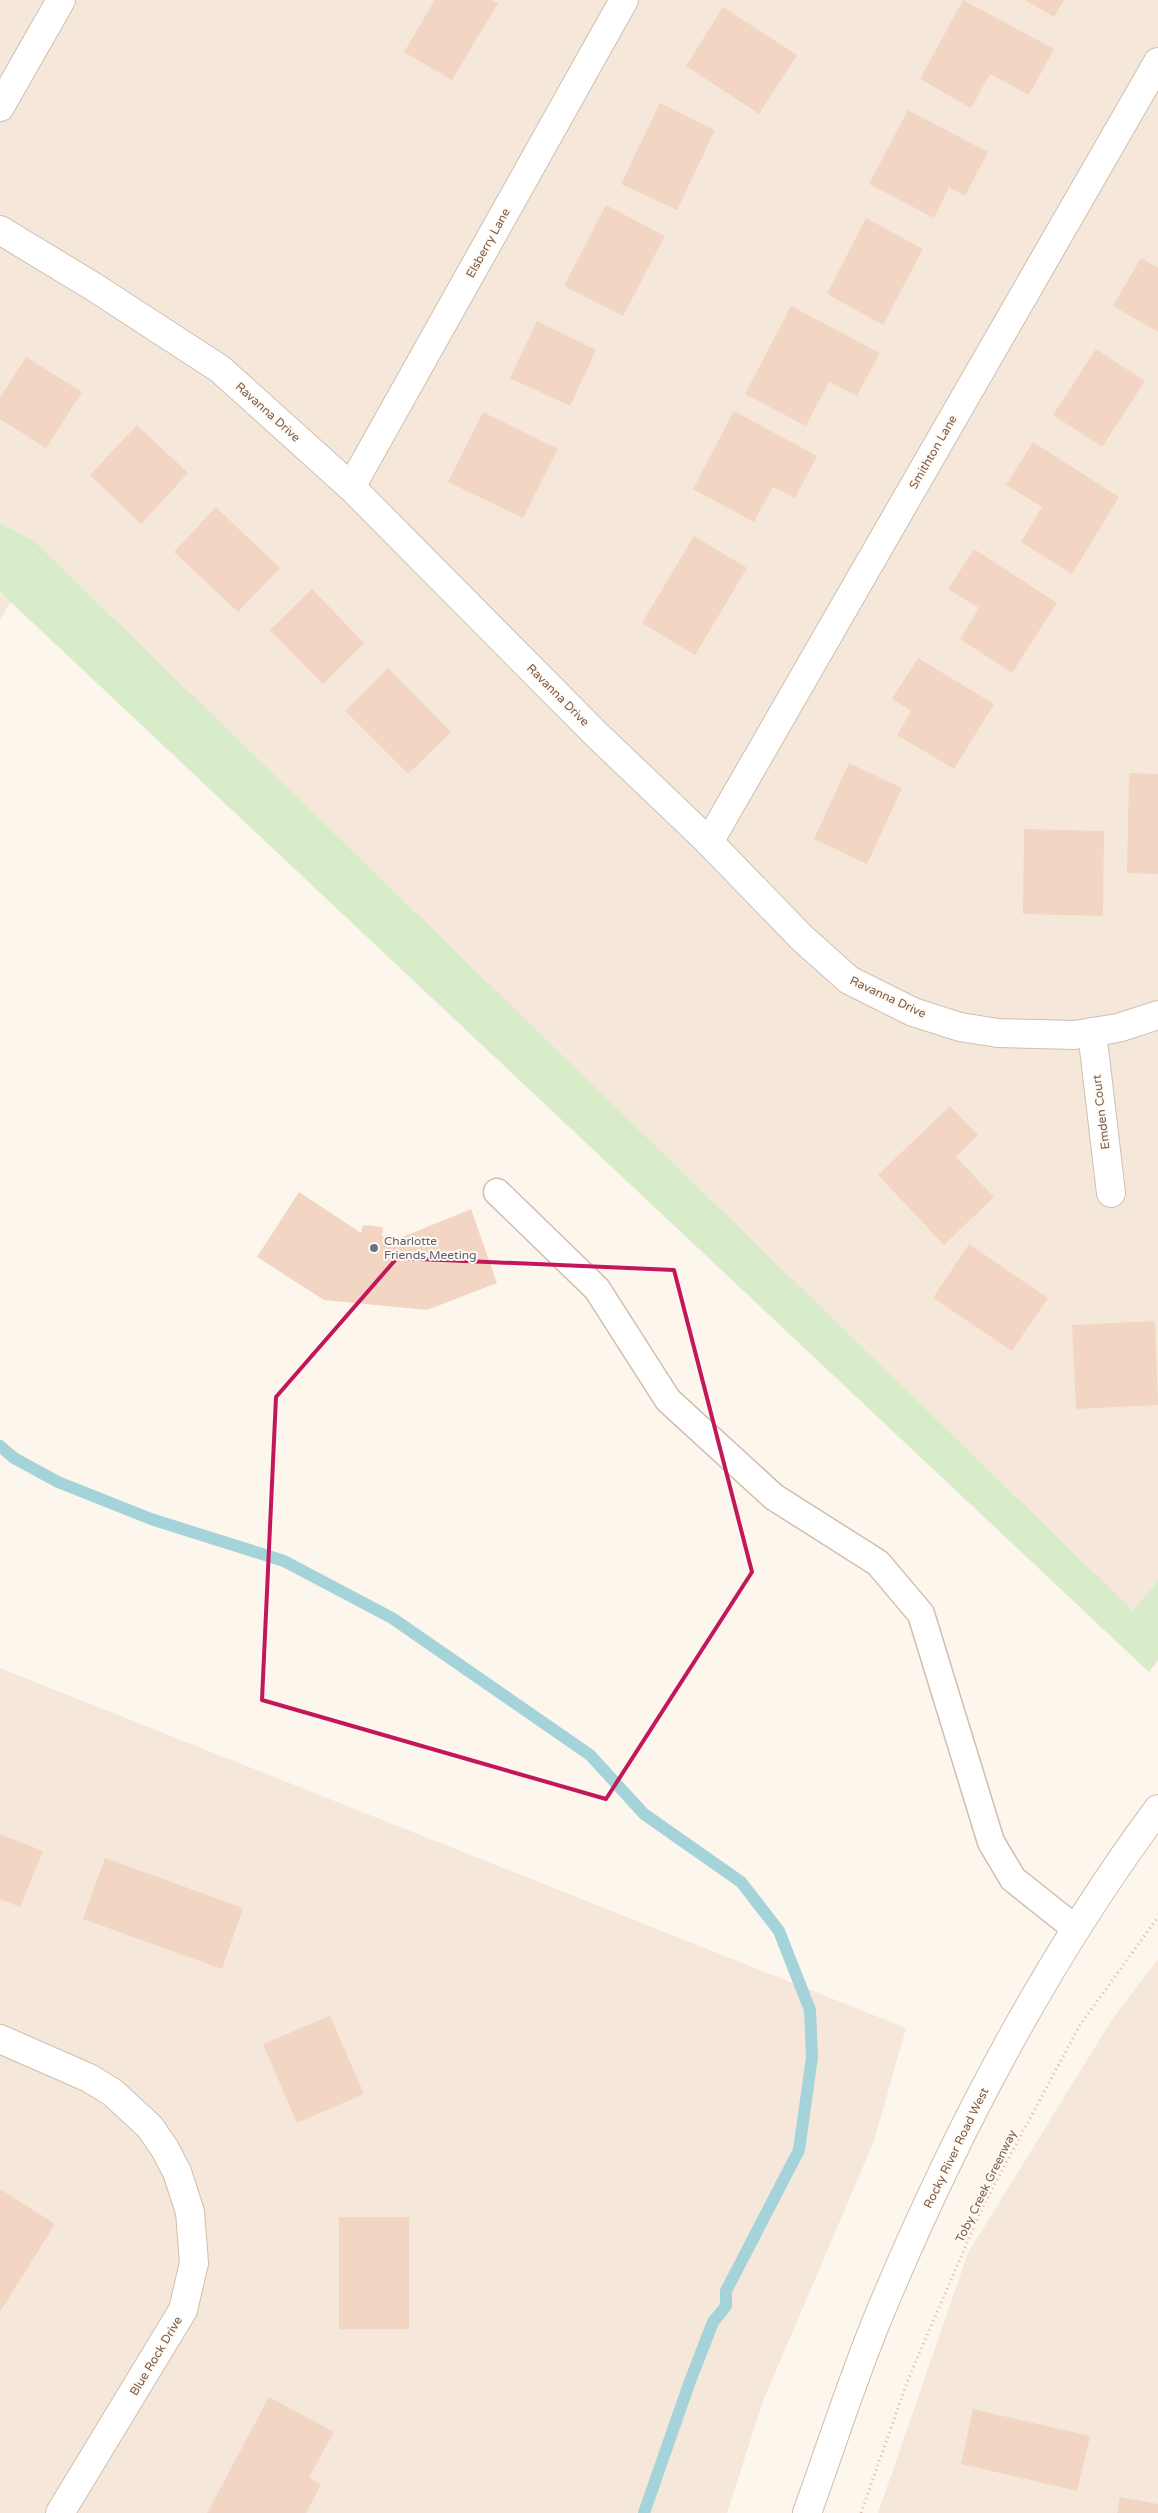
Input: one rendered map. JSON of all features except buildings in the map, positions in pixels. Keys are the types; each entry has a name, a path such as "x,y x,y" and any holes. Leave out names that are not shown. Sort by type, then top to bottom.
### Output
{"street":[{"path":"0,107 61,0"},
{"name":"Elsberry Lane","path":"351,487 624,0"},
{"name":"Smithton Lane","path":"708,842 1158,62"},
{"name":"Ravanna Drive","path":"0,230 94,287 220,368 351,487 802,938 849,980 913,1012 960,1027 1039,1036 1074,1035 1118,1028 1158,1015"},
{"name":"Emden Court","path":"1092,1032 1111,1193"},
{"name":"Rocky River Road West","path":"807,2513 878,2316 964,2126 1013,2034 1076,1929 1158,1809"},
{"name":"Blue Rock Drive","path":"0,2039 89,2078 112,2092 150,2127 165,2149 177,2172 190,2212 194,2263 183,2310 60,2513"}],"lane":[{"path":"497,1192 597,1288 668,1400 774,1497 878,1563 921,1614 991,1842 1013,1879 1076,1929"}],"path":[{"name":"Toby Creek Greenway","path":"861,2513 909,2377 983,2206 1080,2025 1158,1917"}],"highlighted area":[{"path":"397,1258 674,1270 752,1572 606,1799 262,1700 276,1397"}],"shaded area":[{"path":"0,0 1158,0 1158,1660 1149,1672 11,601 0,620 0,594 9,599 0,592"},
{"path":"0,1668 906,2028 874,2141 763,2401 727,2513 0,2513"},
{"path":"1158,1959 1158,2513 878,2513 968,2253 1111,2021"}],"green space":[{"path":"0,523 35,542 1133,1611 1158,1581 1158,1660 1149,1672 0,592"}],"waterway":[{"path":"0,1446 14,1458 58,1482 151,1519 284,1561 392,1618 590,1755 644,1814 741,1882 779,1931 810,2010 812,2057 799,2150 726,2291 726,2306 713,2322 689,2384 644,2513"}],"place":[{"name":"Charlotte Friends Meeting","path":"374,1248"}]}
